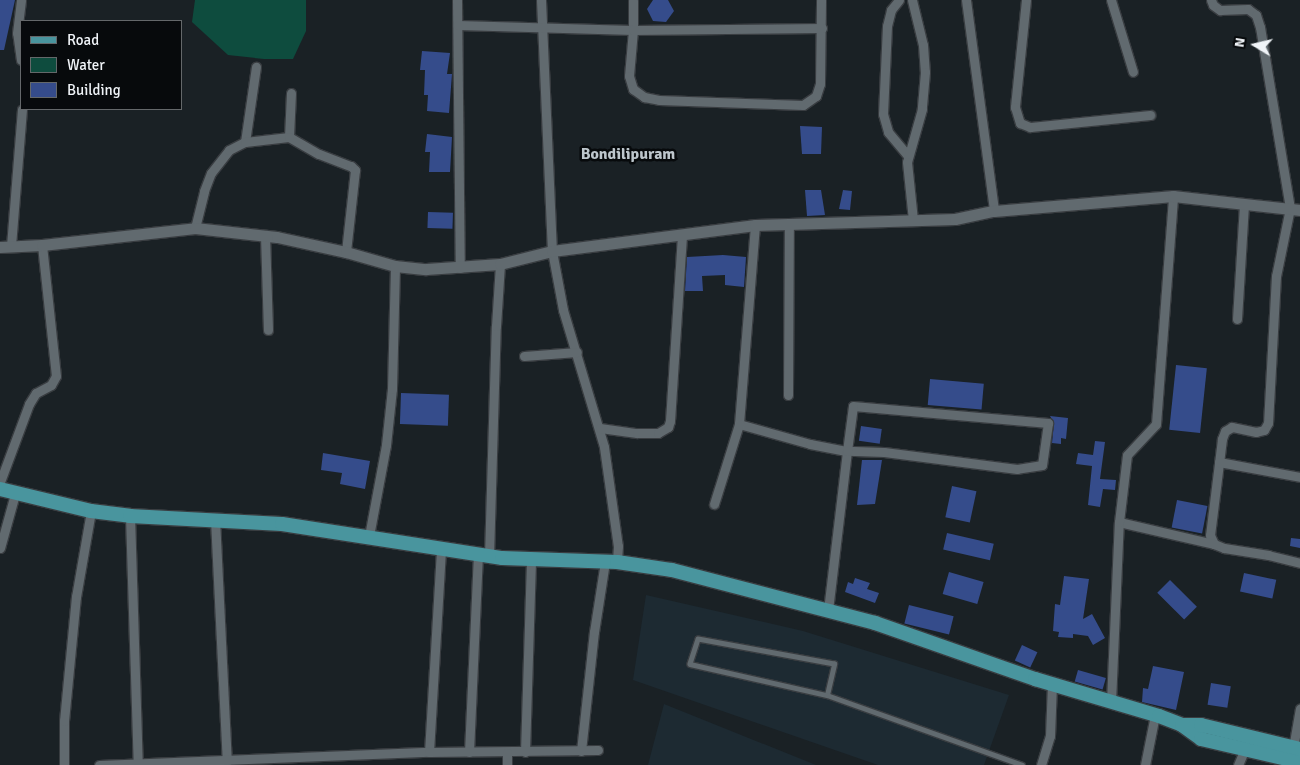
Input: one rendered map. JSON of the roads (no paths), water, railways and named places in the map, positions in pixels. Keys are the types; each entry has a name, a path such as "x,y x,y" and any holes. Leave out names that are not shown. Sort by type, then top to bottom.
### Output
{"main road":[{"path":"0,489 91,511 130,516 282,524 484,555 611,562 672,570 828,610 940,644 1052,683 1155,715 1182,725 1200,739 1244,751 1300,762"},
{"path":"1182,725 1201,725 1296,748"}],"street":[{"path":"20,53 17,33 22,0"},
{"path":"457,0 460,268"},
{"path":"541,0 552,251 563,310 600,428 614,513 611,562 594,632 581,751"},
{"path":"633,0 634,30 629,76 633,89 644,97 659,100 804,105 816,96 820,84 821,0"},
{"path":"899,0 892,10 887,26 883,114 888,132 908,156"},
{"path":"912,0 923,45 925,84 922,109 908,156 907,171 913,220"},
{"path":"966,0 994,211"},
{"path":"1026,0 1015,107 1020,123 1030,127 1150,115"},
{"path":"1111,0 1132,72"},
{"path":"1211,0 1213,6 1220,10 1248,9 1256,15 1295,209 1276,276 1268,424 1264,430 1256,432 1232,427 1225,431 1222,440 1210,535 1214,544"},
{"path":"458,25 634,30 822,28"},
{"path":"245,142 256,67"},
{"path":"289,137 291,93"},
{"path":"22,110 5,247 42,245 195,228 265,235 346,252 395,266 426,269 460,268 500,264 552,251 682,236 755,225 956,219 994,211 1173,196 1295,209"},
{"path":"195,228 204,191 211,173 229,150 245,142 289,137 319,154 351,166 355,170 346,252"},
{"path":"1110,702 1119,522 1127,455 1156,424 1173,196"},
{"path":"1237,319 1244,203"},
{"path":"788,395 789,223"},
{"path":"714,504 739,424 755,225"},
{"path":"265,235 268,330"},
{"path":"600,428 637,433 658,433 668,427 682,236"},
{"path":"0,482 29,404 39,391 51,385 56,376 42,245"},
{"path":"469,752 484,555 500,264"},
{"path":"369,536 386,445 392,388 395,266"},
{"path":"524,356 576,352"},
{"path":"739,424 810,444 847,451 884,452 1017,469 1042,465 1048,424 853,406 847,451 828,610"},
{"path":"1219,462 1300,477"},
{"path":"0,548 15,494"},
{"path":"64,765 64,721 76,598 91,511"},
{"path":"130,516 138,764"},
{"path":"215,519 227,760"},
{"path":"1119,522 1224,548 1268,554 1300,564"},
{"path":"429,752 441,549"},
{"path":"525,752 531,559"},
{"path":"1041,765 1050,736 1052,683"},
{"path":"1296,748 1300,709"},
{"path":"1145,765 1155,715"},
{"path":"99,765 227,760 273,762 325,760 376,754 429,752 507,753 598,750"},
{"path":"1238,765 1244,751"},
{"path":"507,753 507,765"},
{"path":"376,754 377,765"}],"lane":[{"path":"828,695 834,664 698,639 690,664 828,695 1022,765"}],"water":[{"path":"195,0 306,0 306,31 293,59 264,59 228,55 192,22"}],"district":[{"name":"Bondilipuram","path":"628,154"}]}
